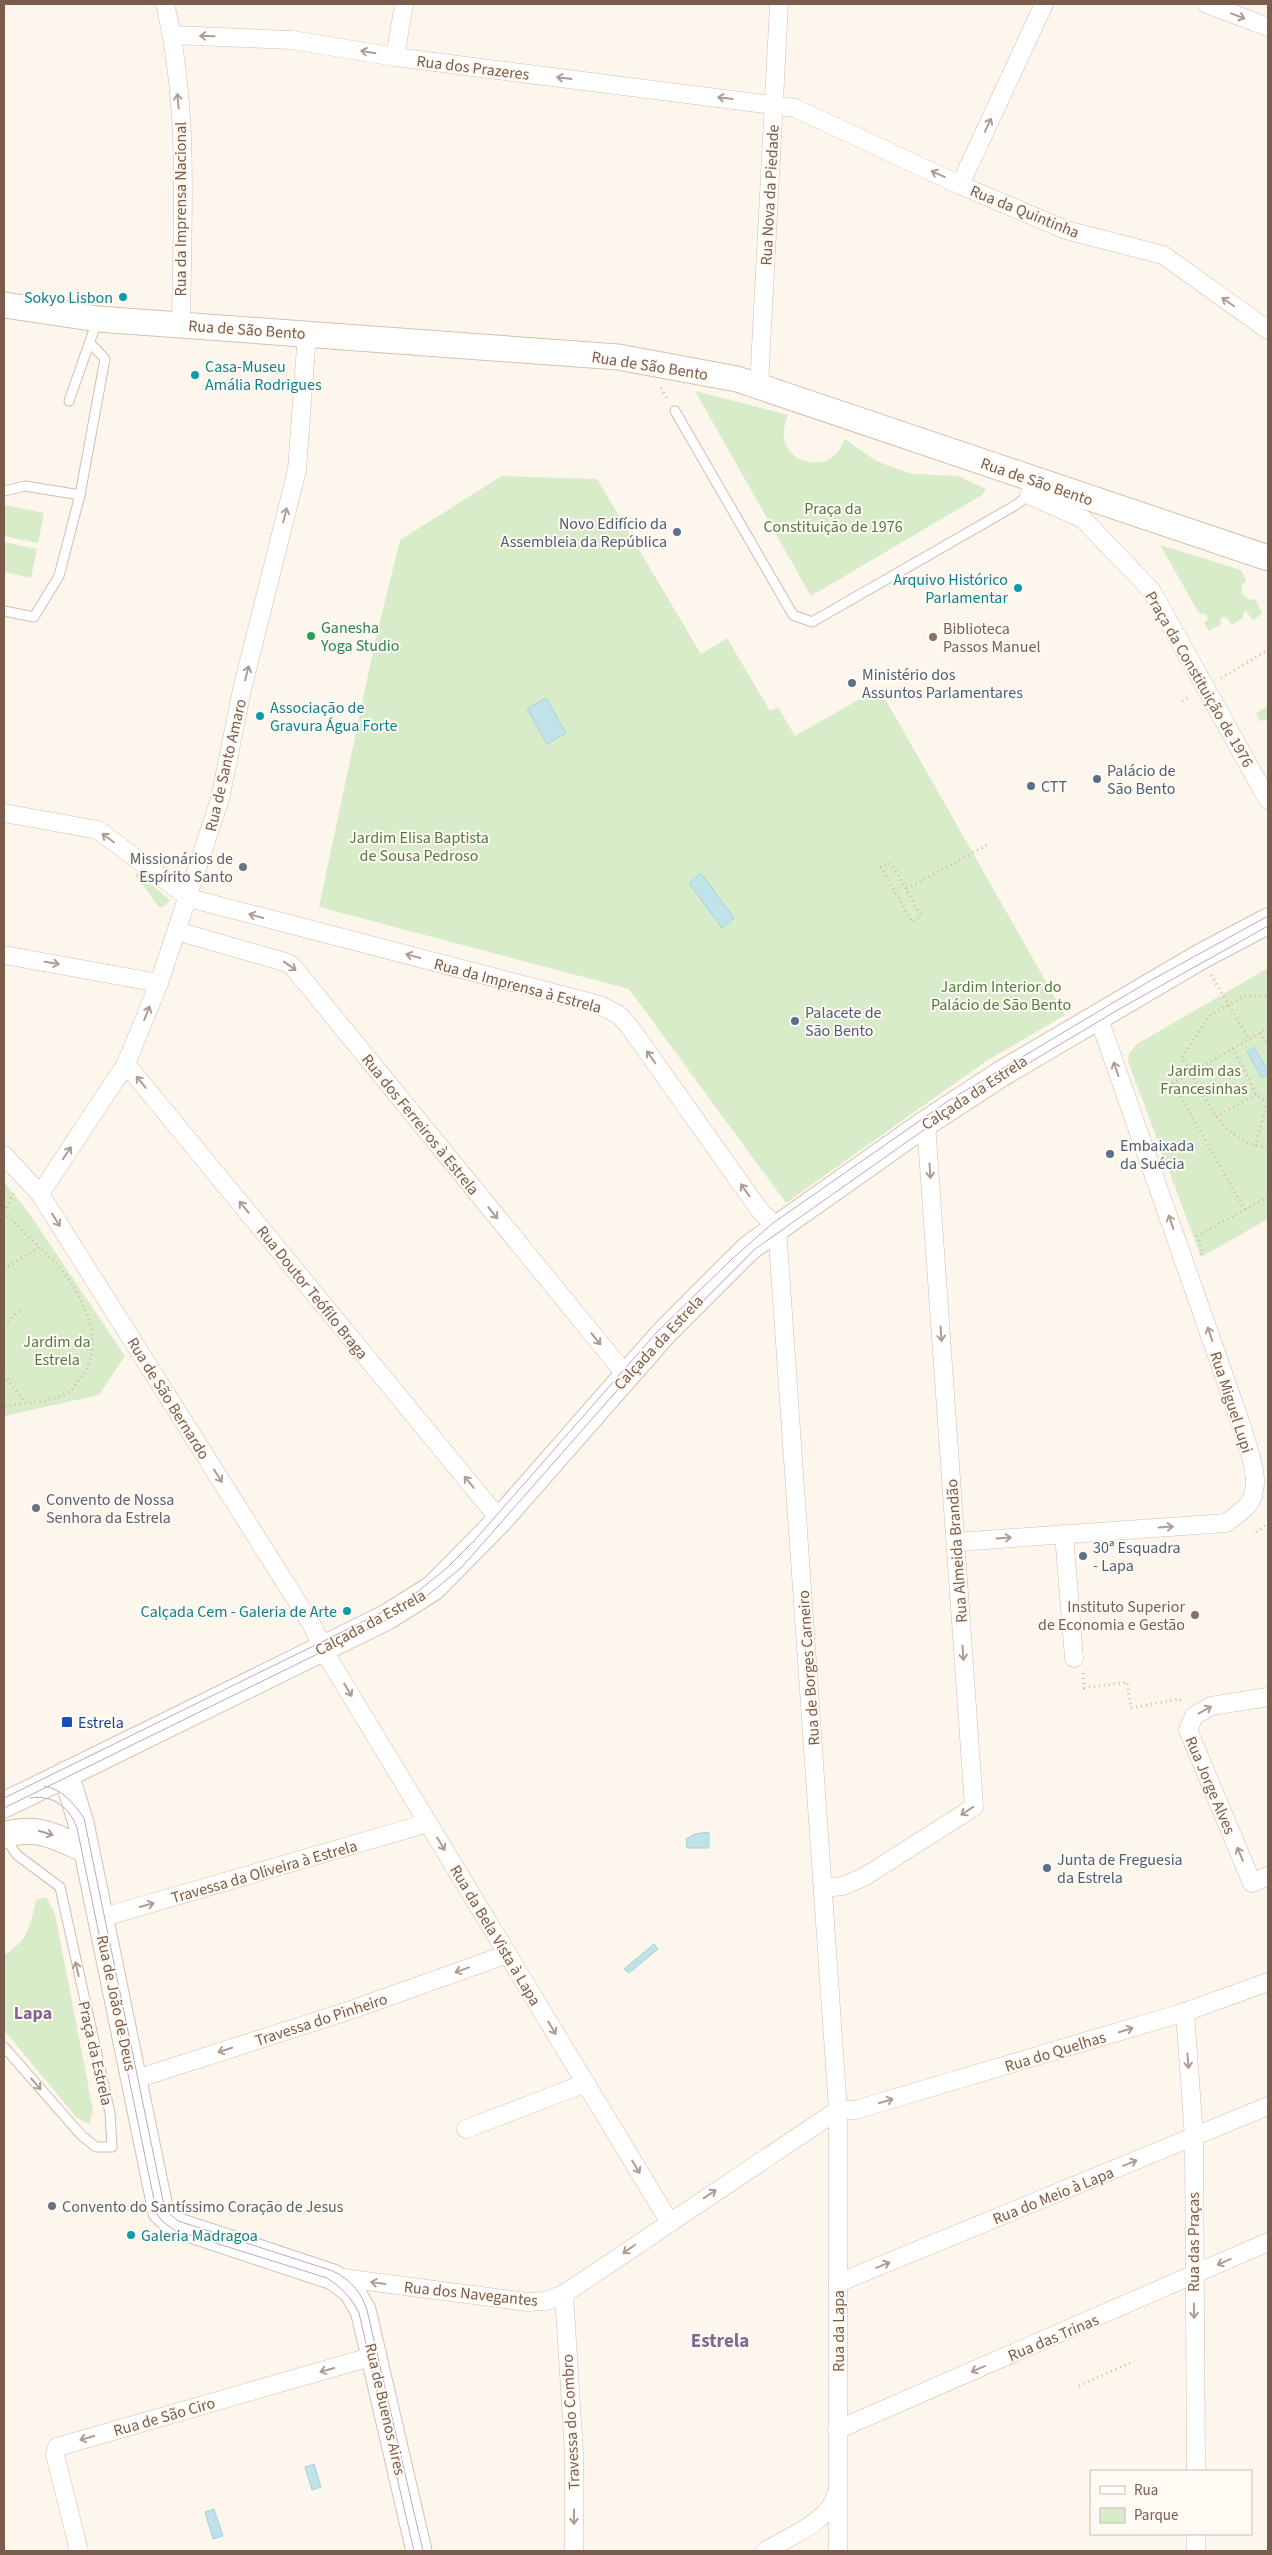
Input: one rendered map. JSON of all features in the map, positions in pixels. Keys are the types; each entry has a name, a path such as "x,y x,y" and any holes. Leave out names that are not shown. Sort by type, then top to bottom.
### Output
{"street":[{"name":"Rua da Imprensa Nacional","path":"165,4 173,35 182,153 180,324"},
{"path":"395,57 404,4"},
{"name":"Rua Nova da Piedade","path":"759,386 779,4"},
{"path":"960,185 1044,4"},
{"path":"1207,4 1268,27"},
{"name":"Rua dos Prazeres","path":"173,35 292,40 395,57 774,104"},
{"name":"Rua da Quintinha","path":"774,104 795,108 960,185 1066,230 1163,255 1268,330"},
{"name":"Rua de São Bento","path":"4,304 98,319 618,357 759,386 1033,488 1268,558"},
{"name":"Rua de Santo Amaro","path":"40,1194 126,1064 159,983 189,898 220,799 244,685 297,470 307,334"},
{"name":"Praça da Constituição de 1976","path":"1033,488 1083,519 1152,590 1268,800"},
{"path":"4,813 98,830 189,898"},
{"name":"Rua da Imprensa à Estrela","path":"189,898 600,1005 609,1009 629,1026 761,1212 777,1227"},
{"name":"Calçada da Estrela","path":"66,1774 387,1617 433,1588 500,1520 626,1375 729,1267 777,1227 926,1123 1098,1016 1200,957 1268,921"},
{"path":"1238,936 1268,930"},
{"name":"Rua dos Ferreiros à Estrela","path":"177,931 288,963 626,1375"},
{"path":"4,954 159,983"},
{"name":"Rua Miguel Lupi","path":"956,1542 1226,1523 1248,1505 1256,1489 1242,1427 1098,1016"},
{"name":"Rua Doutor Teófilo Braga","path":"126,1064 500,1520"},
{"name":"Rua Almeida Brandão","path":"823,1888 843,1886 864,1877 974,1806 926,1123"},
{"name":"Rua de São Bernardo","path":"4,1155 40,1194 312,1625 322,1648"},
{"name":"Rua de Borges Carneiro","path":"777,1227 838,2110"},
{"path":"1064,1534 1074,1658"},
{"name":"Rua da Bela Vista à Lapa","path":"322,1648 669,2221"},
{"name":"Rua Jorge Alves","path":"1268,1697 1211,1706 1194,1716 1188,1730 1252,1883 1268,1876"},
{"path":"5,1808 66,1774"},
{"name":"Rua de João de Deus","path":"66,1774 86,1850 158,2206 165,2218 176,2226"},
{"name":"Travessa da Oliveira à Estrela","path":"100,1918 428,1823"},
{"path":"4,1835 16,1832 42,1831 86,1850"},
{"name":"Travessa do Pinheiro","path":"133,2080 360,2007 508,1954"},
{"name":"Rua do Quelhas","path":"838,2110 855,2110 1185,2012 1268,1982"},
{"name":"Rua das Praças","path":"1185,2012 1194,2137 1193,2276 1196,2470"},
{"path":"466,2129 586,2083"},
{"name":"Rua do Meio à Lapa","path":"838,2283 1268,2106"},
{"name":"Rua dos Navegantes","path":"176,2226 333,2277 527,2302 546,2301 564,2294 669,2221 838,2110"},
{"name":"Rua da Lapa","path":"838,2110 838,2551"},
{"name":"Rua das Trinas","path":"837,2430 1268,2242"},
{"name":"Rua de Buenos Aires","path":"333,2277 351,2290 363,2310 419,2551"},
{"name":"Travessa do Combro","path":"564,2294 574,2453 574,2551"},
{"name":"Rua de São Ciro","path":"79,2551 55,2455 57,2447 374,2356"},
{"path":"765,2551 817,2521 835,2498 837,2484"},
{"path":"800,2530 812,2529 821,2533 833,2542 838,2551"},
{"path":"1196,2535 1196,2551"}],"lane":[{"path":"69,401 98,319"},
{"path":"4,611 34,617 59,576 80,495 105,359 90,342"},
{"path":"675,411 793,615 812,622 1033,488"},
{"path":"4,491 25,486 80,495"},
{"name":"Praça da Estrela","path":"4,1835 17,1854 60,1887 110,2113 112,2147 96,2147 82,2136 4,2047"}],"path":[{"path":"1232,672 1268,650"},
{"path":"906,889 989,844"},
{"path":"888,863 892,865 906,889 920,914 919,918 912,922 882,867 888,863"},
{"path":"892,896 897,894"},
{"path":"1200,957 1249,1039"},
{"path":"1268,995 1244,996 1209,1016 1182,1057 1216,1117 1232,1136 1255,1146 1268,1147"},
{"path":"1245,1210 1173,1083 1268,1028"},
{"path":"1260,1033 1268,1045"},
{"path":"1233,1048 1256,1094 1268,1103 1255,1146"},
{"path":"1216,1117 1256,1094"},
{"path":"4,1406 42,1401 71,1391 86,1372 93,1356 93,1331 80,1301 50,1256 4,1212 17,1188"},
{"path":"1197,1236 1268,1197"},
{"path":"4,1269 39,1247"},
{"path":"4,1325 20,1311"},
{"path":"4,1374 26,1403"},
{"path":"1256,1532 1268,1523"},
{"path":"1084,1688 1127,1682 1131,1708 1158,1703"},
{"path":"1080,2386 1134,2361"}],"green space":[{"name":"Praça da Constituição de 1976","path":"695,391 788,415 784,432 787,446 798,458 806,461 823,462 830,459 838,452 845,439 876,461 912,474 958,476 986,489 982,495 811,596"},
{"path":"502,476 597,479 701,654 727,638 770,711 778,707 795,736 879,688 1065,1015 985,1062 786,1203 629,989 319,907 375,642 400,540"},
{"path":"4,505 44,513 38,543 4,536"},
{"path":"4,542 37,549 31,578 4,572"},
{"path":"1160,545 1241,570 1246,580 1242,586 1242,594 1248,599 1256,600 1262,614 1253,620 1246,611 1243,614 1243,618 1231,625 1227,618 1223,617 1220,620 1221,624 1209,631 1204,623 1208,619 1206,614 1199,613"},
{"path":"1268,706 1268,723 1265,720 1260,721 1256,713"},
{"path":"137,873 170,900 165,906 159,907 135,875"},
{"name":"Jardim das Francesinhas","path":"1268,968 1268,1219 1201,1257 1128,1061 1129,1054 1137,1044"},
{"name":"Jardim da Estrela","path":"4,1182 29,1213 125,1356 99,1395 4,1416"},
{"path":"46,1897 55,1914 93,2110 89,2124 77,2118 4,2030 4,1955 24,1938 30,1925 36,1900"}],"water":[{"path":"546,698 566,733 547,744 527,709"},
{"path":"701,873 734,918 722,928 689,883"},
{"path":"1254,1047 1268,1071 1268,1074 1262,1078 1247,1052"},
{"path":"709,1832 709,1848 687,1848 686,1839 695,1834"},
{"path":"654,1944 658,1949 629,1973 624,1969"},
{"path":"314,2464 321,2487 312,2490 305,2467"},
{"path":"214,2509 223,2536 213,2539 205,2512"}],"tram line":[{"path":"4,1798 407,1600 448,1567 474,1541 656,1333 733,1258 773,1223 948,1101 1148,982 1268,916"},
{"path":"4,1808 401,1613 423,1599 461,1568 643,1361 755,1249 962,1103 1121,1008 1268,926"},
{"path":"44,1786 57,1790 72,1803 84,1818 165,2210 178,2221 333,2271 345,2278 358,2292 367,2310 423,2551"},
{"path":"30,1798 46,1798 60,1804 70,1814 77,1828 157,2214 162,2221 174,2230 327,2278 342,2289 356,2307 359,2313 414,2551"}],"place":[{"name":"Sokyo Lisbon","path":"123,297"},
{"name":"Casa-Museu Amália Rodrigues","path":"195,375"},
{"name":"Novo Edifício da Assembleia da República","path":"677,532"},
{"name":"Arquivo Histórico Parlamentar","path":"1018,588"},
{"name":"Ganesha Yoga Studio","path":"311,636"},
{"name":"Biblioteca Passos Manuel","path":"933,637"},
{"name":"Ministério dos Assuntos Parlamentares","path":"852,683"},
{"name":"Associação de Gravura Água Forte","path":"260,716"},
{"name":"Palácio de São Bento","path":"1097,779"},
{"name":"CTT","path":"1031,786"},
{"name":"Missionários de Espírito Santo","path":"243,867"},
{"name":"Palacete de São Bento","path":"795,1021"},
{"name":"Embaixada da Suécia","path":"1110,1154"},
{"name":"Convento de Nossa Senhora da Estrela","path":"36,1508"},
{"name":"30ª Esquadra - Lapa","path":"1083,1556"},
{"name":"Calçada Cem - Galeria de Arte","path":"347,1611"},
{"name":"Instituto Superior de Economia e Gestão","path":"1195,1615"},
{"name":"Estrela","path":"67,1722"},
{"name":"Junta de Freguesia da Estrela","path":"1047,1868"},
{"name":"Convento do Santíssimo Coração de Jesus","path":"52,2206"},
{"name":"Galeria Madragoa","path":"131,2235"}],"district":[{"name":"Lapa","path":"33,2013"},
{"name":"Estrela","path":"720,2340"}],"park label":[{"name":"Jardim Elisa Baptista de Sousa Pedroso","path":"419,846"},
{"name":"Jardim Interior do Palácio de São Bento","path":"1001,995"}]}
